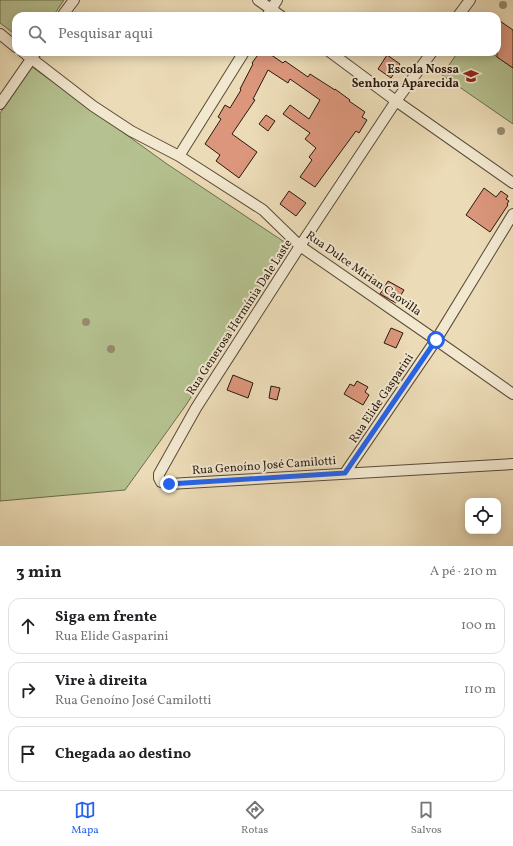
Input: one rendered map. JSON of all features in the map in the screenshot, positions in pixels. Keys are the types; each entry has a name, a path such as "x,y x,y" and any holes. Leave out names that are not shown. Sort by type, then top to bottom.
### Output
{"street":[{"path":"65,12 74,0"},
{"path":"258,0 268,12"},
{"path":"270,12 278,0"},
{"path":"461,12 470,0"},
{"path":"0,34 12,44"},
{"path":"0,104 29,56"},
{"name":"Rua Dulce Mirian Caovilla","path":"32,56 94,106 131,131 179,156 263,210 300,246 513,394"},
{"path":"179,156 242,56"},
{"path":"335,56 396,101 513,183"},
{"name":"Rua Generosa Hermínia Dale Laste","path":"161,482 159,474 196,408 300,246 396,101 429,56"},
{"name":"Rua Elide Gasparini","path":"345,473 436,340 513,214"},
{"name":"Rua Genoíno José Camilotti","path":"161,482 169,484 513,464"}],"green space":[{"path":"0,0 64,0 56,12 12,12 12,32 0,23"},
{"path":"455,56 496,56 513,68 513,124 442,75"},
{"path":"32,67 167,164 289,245 186,405 125,490 0,501 0,113"}],"building":[{"path":"501,22 513,30 513,68 497,57 501,56"},
{"path":"257,56 273,56 283,63 285,61 308,77 310,74 335,89 365,112 362,117 367,120 359,133 356,131 315,187 300,177 312,160 309,157 316,148 305,139 310,133 283,114 290,105 309,119 320,100 290,79 288,83 268,70 253,99 255,100 232,134 257,152 239,178 216,161 220,155 205,144 221,119 218,117 225,105 230,108 241,90 240,89 253,64 252,63"},
{"path":"386,56 400,64 391,78 378,69"},
{"path":"266,115 275,121 268,131 259,124"},
{"path":"484,188 496,197 501,191 508,196 506,199 509,201 507,204 508,205 490,232 466,215"},
{"path":"289,191 306,203 296,216 280,204"},
{"path":"388,281 404,290 396,303 380,294"},
{"path":"391,328 403,333 396,348 384,343"},
{"path":"233,375 253,383 248,398 227,390"},
{"path":"357,381 368,387 365,392 369,395 363,405 344,394 350,384 354,386"},
{"path":"271,386 280,388 277,400 269,398"}],"place":[{"name":"Escola Nossa Senhora Aparecida","path":"471,76"}],"route":[{"path":"169,484 345,473 436,340"}]}
